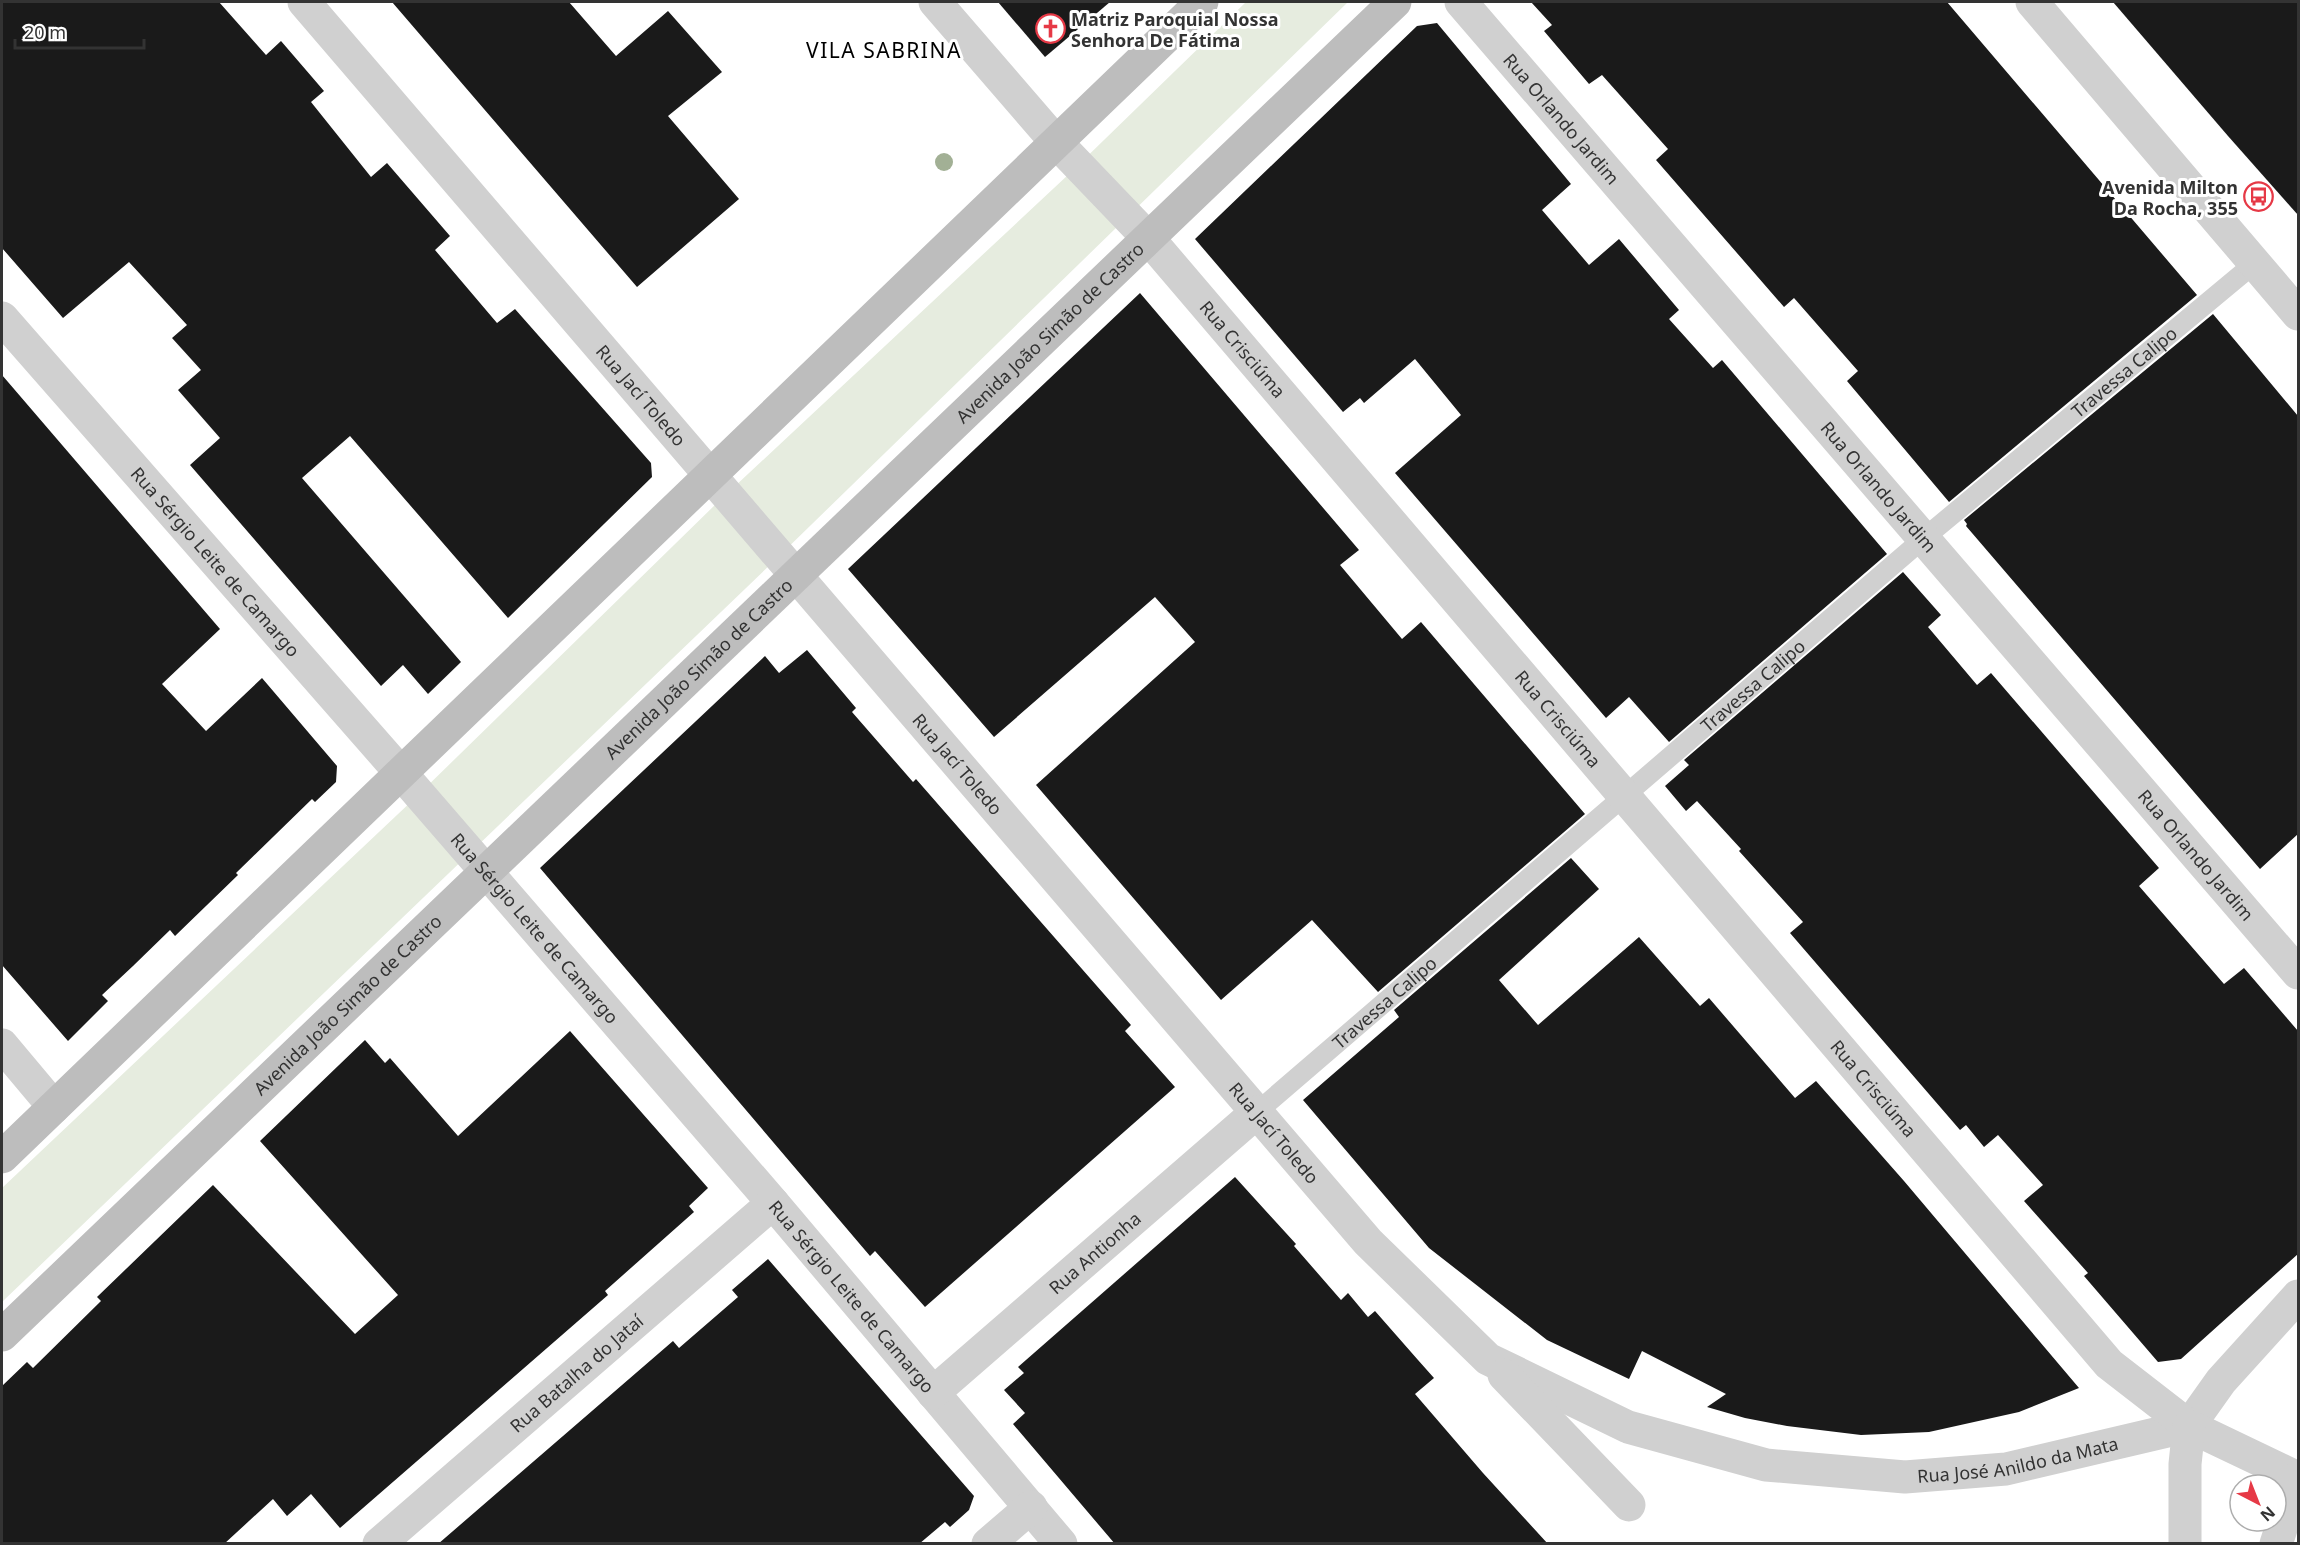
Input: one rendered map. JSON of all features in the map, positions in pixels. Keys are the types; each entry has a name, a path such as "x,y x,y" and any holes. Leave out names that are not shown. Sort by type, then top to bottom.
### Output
{"main road":[{"path":"2,1157 1202,2"},
{"name":"Avenida João Simão de Castro","path":"2,1335 1395,2"}],"street":[{"name":"Rua Jací Toledo","path":"304,2 1368,1242 1488,1359 1629,1427 1677,1440"},
{"name":"Rua Crisciúma","path":"935,2 1056,142 1149,239 2109,1364 2189,1426 2298,1478"},
{"name":"Rua Orlando Jardim","path":"1461,2 2298,974"},
{"path":"2033,2 2298,314"},
{"name":"Rua Sérgio Leite de Camargo","path":"2,318 400,772 772,1203 1061,1544"},
{"path":"2,1045 54,1107"},
{"name":"Rua Antionha","path":"933,1393 1257,1112"},
{"name":"Rua Batalha do Jataí","path":"379,1544 772,1203"},
{"path":"2185,1544 2185,1464 2189,1426 2222,1381 2298,1296"},
{"path":"1488,1359 1629,1505"},
{"name":"Rua José Anildo da Mata","path":"1677,1440 1766,1465 1905,1477 2006,1468 2189,1426"},
{"path":"2276,1544 2298,1478"},
{"path":"988,1544 1031,1507"}],"lane":[{"name":"Travessa Calipo","path":"1257,1112 1923,539 2255,263"}],"shaded area":[{"path":"1246,2 1348,2 773,562 2,1302 2,1188 415,798 718,502 1069,174"}],"building":[{"path":"2,2 219,2 266,55 281,41 324,91 311,102 371,177 387,163 450,236 435,250 497,323 515,309 651,463 652,477 508,618 350,436 302,478 461,662 428,694 403,665 381,686 190,465 220,438 178,390 201,370 172,338 187,325 129,262 63,318 2,248"},
{"path":"392,2 569,2 616,56 668,11 722,72 668,116 739,199 637,287"},
{"name":"Matriz Paroquial Nossa Senhora De Fátima","path":"998,2 1110,2 1045,57"},
{"path":"1531,2 1947,2 2197,295 1949,502 1847,381 1858,371 1794,298 1784,307 1656,160 1668,149 1602,75 1589,84 1544,31 1552,25"},
{"path":"2113,2 2298,2 2298,215 2228,136"},
{"path":"1437,23 1571,184 1542,210 1589,265 1619,239 1679,310 1669,319 1713,368 1722,360 1887,554 1669,742 1629,697 1606,718 1395,473 1461,415 1415,359 1364,403 1360,398 1343,412 1195,239 1417,26"},
{"path":"1140,293 1359,550 1340,565 1402,639 1421,622 1585,814 1378,992 1312,920 1221,1000 1036,785 1195,642 1155,597 994,737 848,569"},
{"path":"2213,314 2298,416 2298,834 2260,869 1966,526 1964,520"},
{"path":"2,375 220,629 162,684 206,731 262,678 337,766 336,782 315,802 312,799 175,936 170,930 102,995 108,1001 68,1041 2,965"},
{"path":"1903,572 1941,615 1928,627 1977,685 1991,673 2159,868 2139,886 2224,984 2244,968 2298,1031 2298,1254 2181,1359 2158,1362 2084,1276 2088,1273 2024,1201 2043,1185 1998,1135 1984,1147 1966,1125 1960,1130 1790,933 1803,922 1739,851 1741,849 1697,801 1686,811 1665,786 1689,765 1684,760"},
{"path":"807,650 856,708 852,712 913,782 916,779 1131,1025 1125,1031 1175,1087 925,1307 875,1251 870,1256 540,868 765,656 779,673"},
{"path":"1571,858 1599,889 1499,980 1538,1025 1639,937 1700,1006 1709,998 1795,1098 1816,1081 2079,1388 2019,1412 1929,1432 1861,1435 1787,1426 1745,1418 1707,1407 1726,1394 1642,1351 1629,1379 1547,1340 1429,1248 1303,1100 1399,1017 1394,1010"},
{"path":"570,1031 708,1188 689,1206 694,1212 605,1291 608,1295 340,1528 311,1494 287,1516 273,1499 224,1544 2,1544 2,1386 27,1362 33,1368 101,1301 97,1297 213,1185 355,1334 398,1295 260,1141 365,1040 385,1063 390,1058 458,1136"},
{"path":"1235,1177 1296,1244 1294,1246 1341,1300 1348,1293 1368,1317 1375,1311 1434,1378 1415,1394 1548,1544 1115,1544 1013,1424 1025,1413 1004,1390 1024,1373 1018,1367"},
{"path":"768,1259 974,1496 969,1510 950,1527 945,1522 919,1544 438,1544 673,1341 679,1348 738,1297 732,1290"}],"place":[{"name":"Matriz Paroquial Nossa Senhora De Fátima","path":"1050,29"},
{"name":"Avenida Milton Da Rocha, 355","path":"2259,197"}],"district":[{"name":"VILA SABRINA","path":"884,50"}]}
